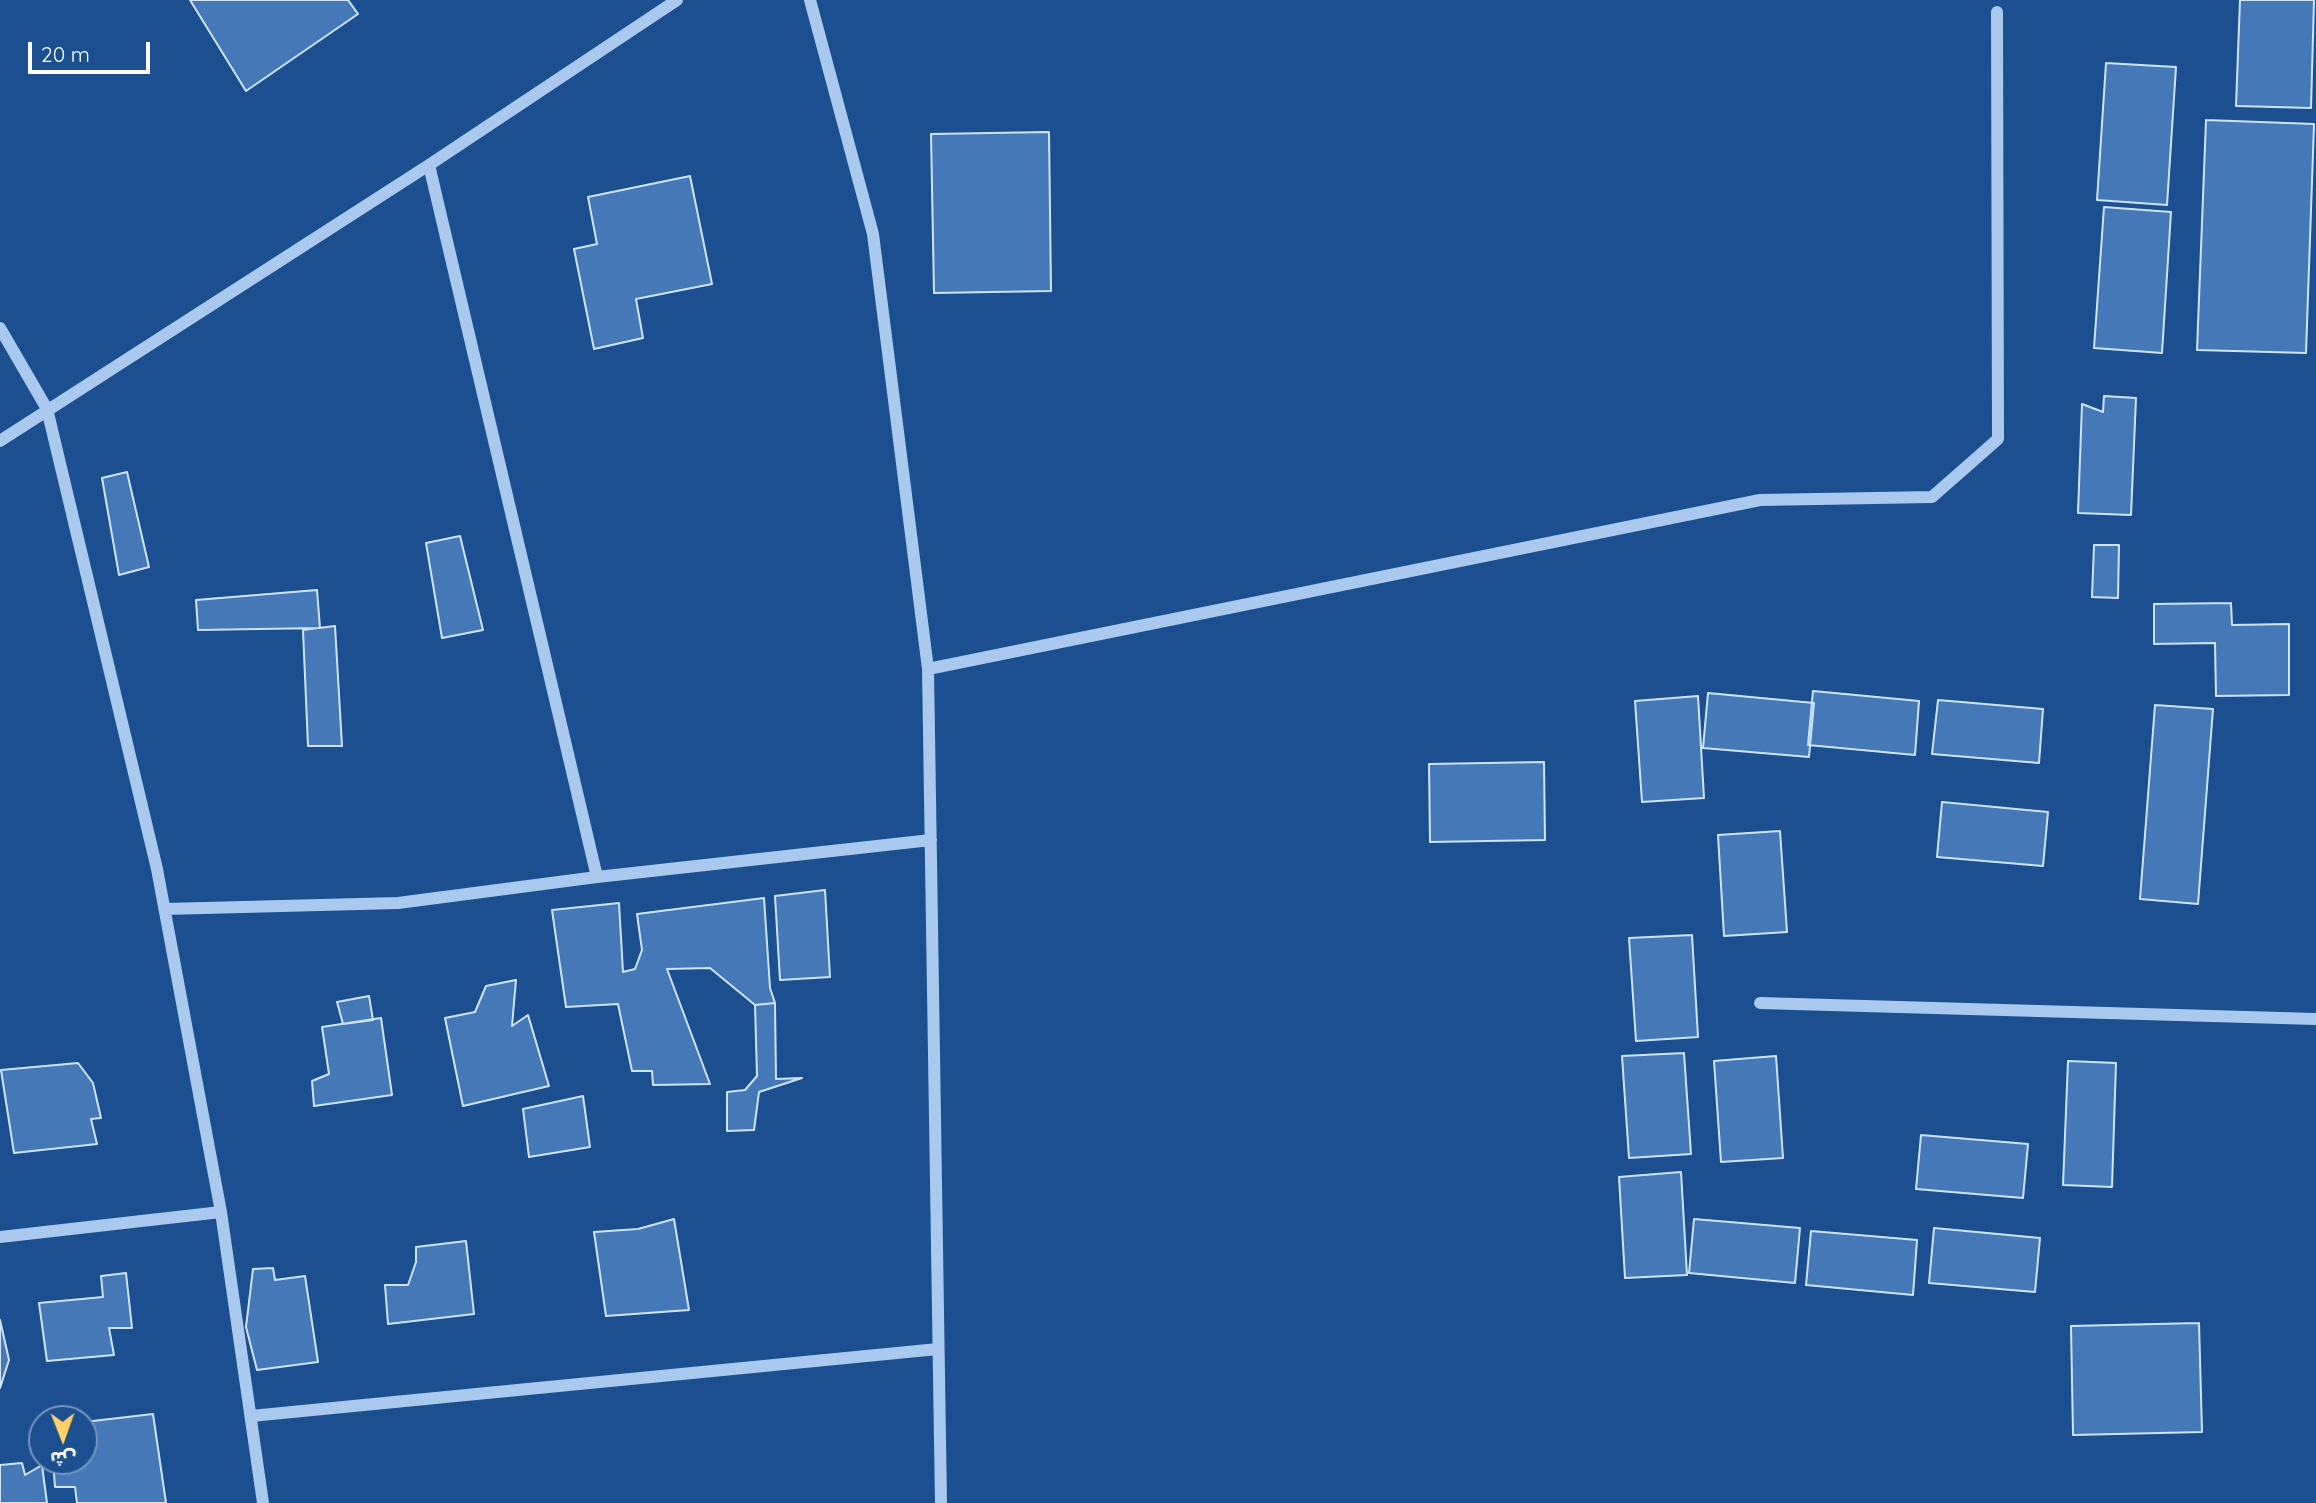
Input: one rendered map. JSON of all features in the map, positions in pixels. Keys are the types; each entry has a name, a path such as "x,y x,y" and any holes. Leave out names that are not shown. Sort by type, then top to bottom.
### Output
{"street":[{"path":"0,441 429,165 677,0"},
{"path":"810,0 873,234 928,669 941,1503"},
{"path":"928,669 1760,500 1932,497 1998,439 1997,12"},
{"path":"429,165 597,877"},
{"path":"0,328 47,409 157,869 221,1212 263,1503"},
{"path":"165,909 398,903 597,877 931,840"},
{"path":"1759,1003 2316,1019"},
{"path":"0,1237 221,1212"},
{"path":"251,1416 938,1349"}],"building":[{"path":"190,0 348,0 358,14 246,91"},
{"path":"2240,0 2314,0 2311,108 2236,106"},
{"path":"2106,63 2176,67 2167,205 2097,200"},
{"path":"2206,120 2314,124 2306,353 2197,350"},
{"path":"1049,132 1051,291 934,293 931,134"},
{"path":"690,176 712,284 636,299 643,338 594,349 574,249 597,244 588,197"},
{"path":"2104,207 2171,212 2162,353 2094,348"},
{"path":"2104,396 2136,398 2131,515 2078,513 2082,404 2103,412"},
{"path":"127,472 149,567 119,575 102,478"},
{"path":"460,536 483,630 442,638 426,543"},
{"path":"2094,545 2119,545 2118,598 2092,597"},
{"path":"317,590 320,628 198,630 196,600"},
{"path":"2231,603 2232,625 2289,624 2289,695 2216,696 2215,643 2154,644 2154,604"},
{"path":"335,626 342,746 308,746 303,630"},
{"path":"1813,691 1919,701 1915,755 1808,745"},
{"path":"1708,693 1814,703 1809,757 1703,748"},
{"path":"1698,696 1704,798 1642,802 1635,701"},
{"path":"1938,700 2043,709 2039,763 1932,754"},
{"path":"2155,705 2213,709 2198,904 2140,899"},
{"path":"1544,762 1545,840 1430,842 1429,764"},
{"path":"1942,802 2048,812 2043,866 1937,857"},
{"path":"1780,831 1787,932 1724,936 1718,835"},
{"path":"825,890 830,977 780,980 775,896"},
{"path":"764,898 770,988 775,1003 755,1005 710,968 667,969 710,1084 653,1085 652,1071 632,1071 618,1004 566,1007 552,910 619,903 623,972 635,969 642,950 637,914"},
{"path":"1692,935 1698,1037 1636,1041 1629,938"},
{"path":"516,980 512,1026 528,1015 549,1086 463,1106 445,1018 475,1012 486,986"},
{"path":"369,996 373,1020 343,1024 337,1002"},
{"path":"775,1003 776,1079 802,1078 759,1092 754,1130 727,1131 727,1092 745,1090 757,1076 755,1005"},
{"path":"381,1018 392,1095 314,1106 312,1081 329,1074 322,1027"},
{"path":"1684,1053 1691,1154 1629,1158 1622,1056"},
{"path":"1776,1056 1783,1158 1721,1162 1714,1061"},
{"path":"2068,1061 2116,1063 2112,1187 2063,1185"},
{"path":"78,1063 93,1083 101,1118 91,1119 97,1144 14,1153 1,1070"},
{"path":"583,1096 590,1147 529,1157 523,1109"},
{"path":"1921,1135 2028,1144 2023,1198 1916,1189"},
{"path":"1681,1172 1687,1275 1625,1278 1619,1177"},
{"path":"674,1219 689,1310 606,1316 594,1232 638,1229"},
{"path":"1694,1219 1800,1228 1795,1283 1689,1273"},
{"path":"1934,1228 2040,1238 2035,1292 1929,1283"},
{"path":"1811,1231 1917,1240 1913,1295 1806,1285"},
{"path":"466,1241 474,1314 388,1324 385,1285 408,1285 416,1262 416,1247"},
{"path":"273,1268 275,1280 305,1276 318,1362 257,1370 246,1327 253,1269"},
{"path":"126,1273 132,1328 109,1328 114,1355 47,1361 39,1303 103,1297 101,1276"},
{"path":"0,1320 9,1360 0,1388"},
{"path":"2199,1323 2202,1432 2073,1435 2071,1326"},
{"path":"153,1414 166,1503 77,1503 75,1487 55,1487 54,1475 98,1475 98,1420"},
{"path":"22,1463 25,1475 43,1475 47,1503 0,1503 0,1465"}]}
